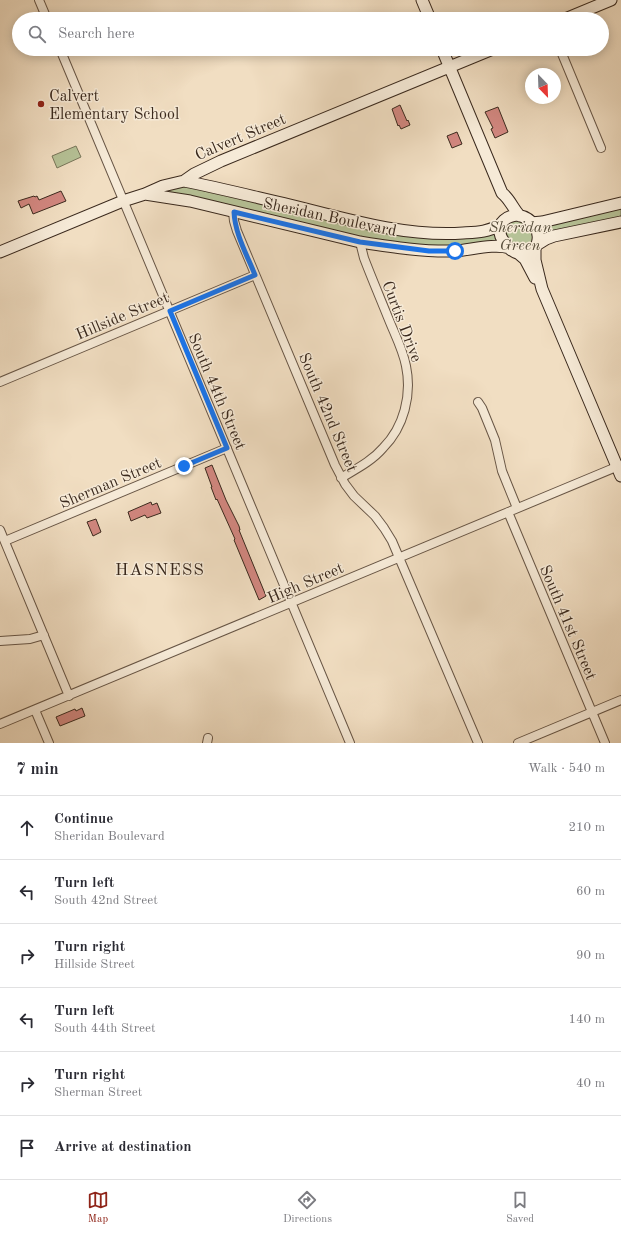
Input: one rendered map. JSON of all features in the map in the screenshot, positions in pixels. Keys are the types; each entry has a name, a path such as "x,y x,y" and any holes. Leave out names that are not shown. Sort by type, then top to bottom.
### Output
{"main road":[{"path":"422,0 427,12"},
{"path":"582,12 611,0"},
{"path":"445,56 502,192 507,197 514,210 531,223 538,232 535,260 542,289"},
{"name":"Calvert Street","path":"0,252 123,201 163,186 184,181 194,174 221,161 477,56"},
{"name":"Sheridan Boulevard","path":"184,181 220,188 346,219 407,231 463,233 487,231 502,223"},
{"path":"502,192 501,199 505,210 505,215 500,229 500,235 505,244 525,259 542,289 620,469"},
{"name":"Sheridan Boulevard","path":"144,194 190,201 360,242 429,251 461,250 501,246 514,251"},
{"path":"531,223 542,222 621,203"},
{"path":"502,223 510,216 520,216"},
{"path":"514,251 527,253 546,239 554,236 621,222"}],"street":[{"path":"39,0 44,12"},
{"name":"South 44th Street","path":"63,56 350,743"},
{"path":"563,56 601,148"},
{"name":"South 42nd Street","path":"234,212 234,221 237,231 341,478 354,496 375,516 392,541 478,743"},
{"name":"Curtis Drive","path":"341,478 366,463 384,448 402,419 406,408 408,394 408,380 403,355 364,258 360,242"},
{"name":"Hillside Street","path":"0,382 255,275"},
{"path":"478,402 482,408 495,440 502,471 518,508"},
{"name":"Sherman Street","path":"5,541 227,448"},
{"name":"High Street","path":"0,724 508,512 620,469"},
{"name":"South 41st Street","path":"508,512 605,743"},
{"path":"0,530 69,696"},
{"path":"0,641 30,639 44,635"},
{"path":"518,743 621,700"},
{"path":"35,710 49,743"}],"green space":[{"path":"76,146 81,157 57,168 52,156"},
{"name":"Sheridan Green","path":"175,183 407,231 487,231 506,218 531,223 621,203 621,222 554,236 535,249 513,251 429,251 145,194"}],"building":[{"path":"400,105 410,125 401,129 399,125 398,126 392,109"},
{"path":"498,107 508,132 495,138 491,129 493,128 485,112"},
{"path":"457,132 462,144 452,148 447,136"},
{"path":"61,191 66,201 33,214 29,204 21,208 18,201 34,196 37,196 39,200"},
{"path":"212,465 226,500 239,526 239,530 266,596 259,600 234,540 235,539 211,487 205,468"},
{"path":"151,502 152,505 157,503 161,513 147,518 145,515 131,521 128,512"},
{"path":"96,519 101,532 93,536 87,522"},
{"path":"82,708 85,716 60,726 56,717 75,709 76,711"}],"place":[{"name":"Calvert Elementary School","path":"41,104"}],"district":[{"name":"HASNESS","path":"160,569"}],"route":[{"path":"184,466 227,448 170,311 255,275 237,231 234,221 234,212 360,242 429,251 455,251"}]}
